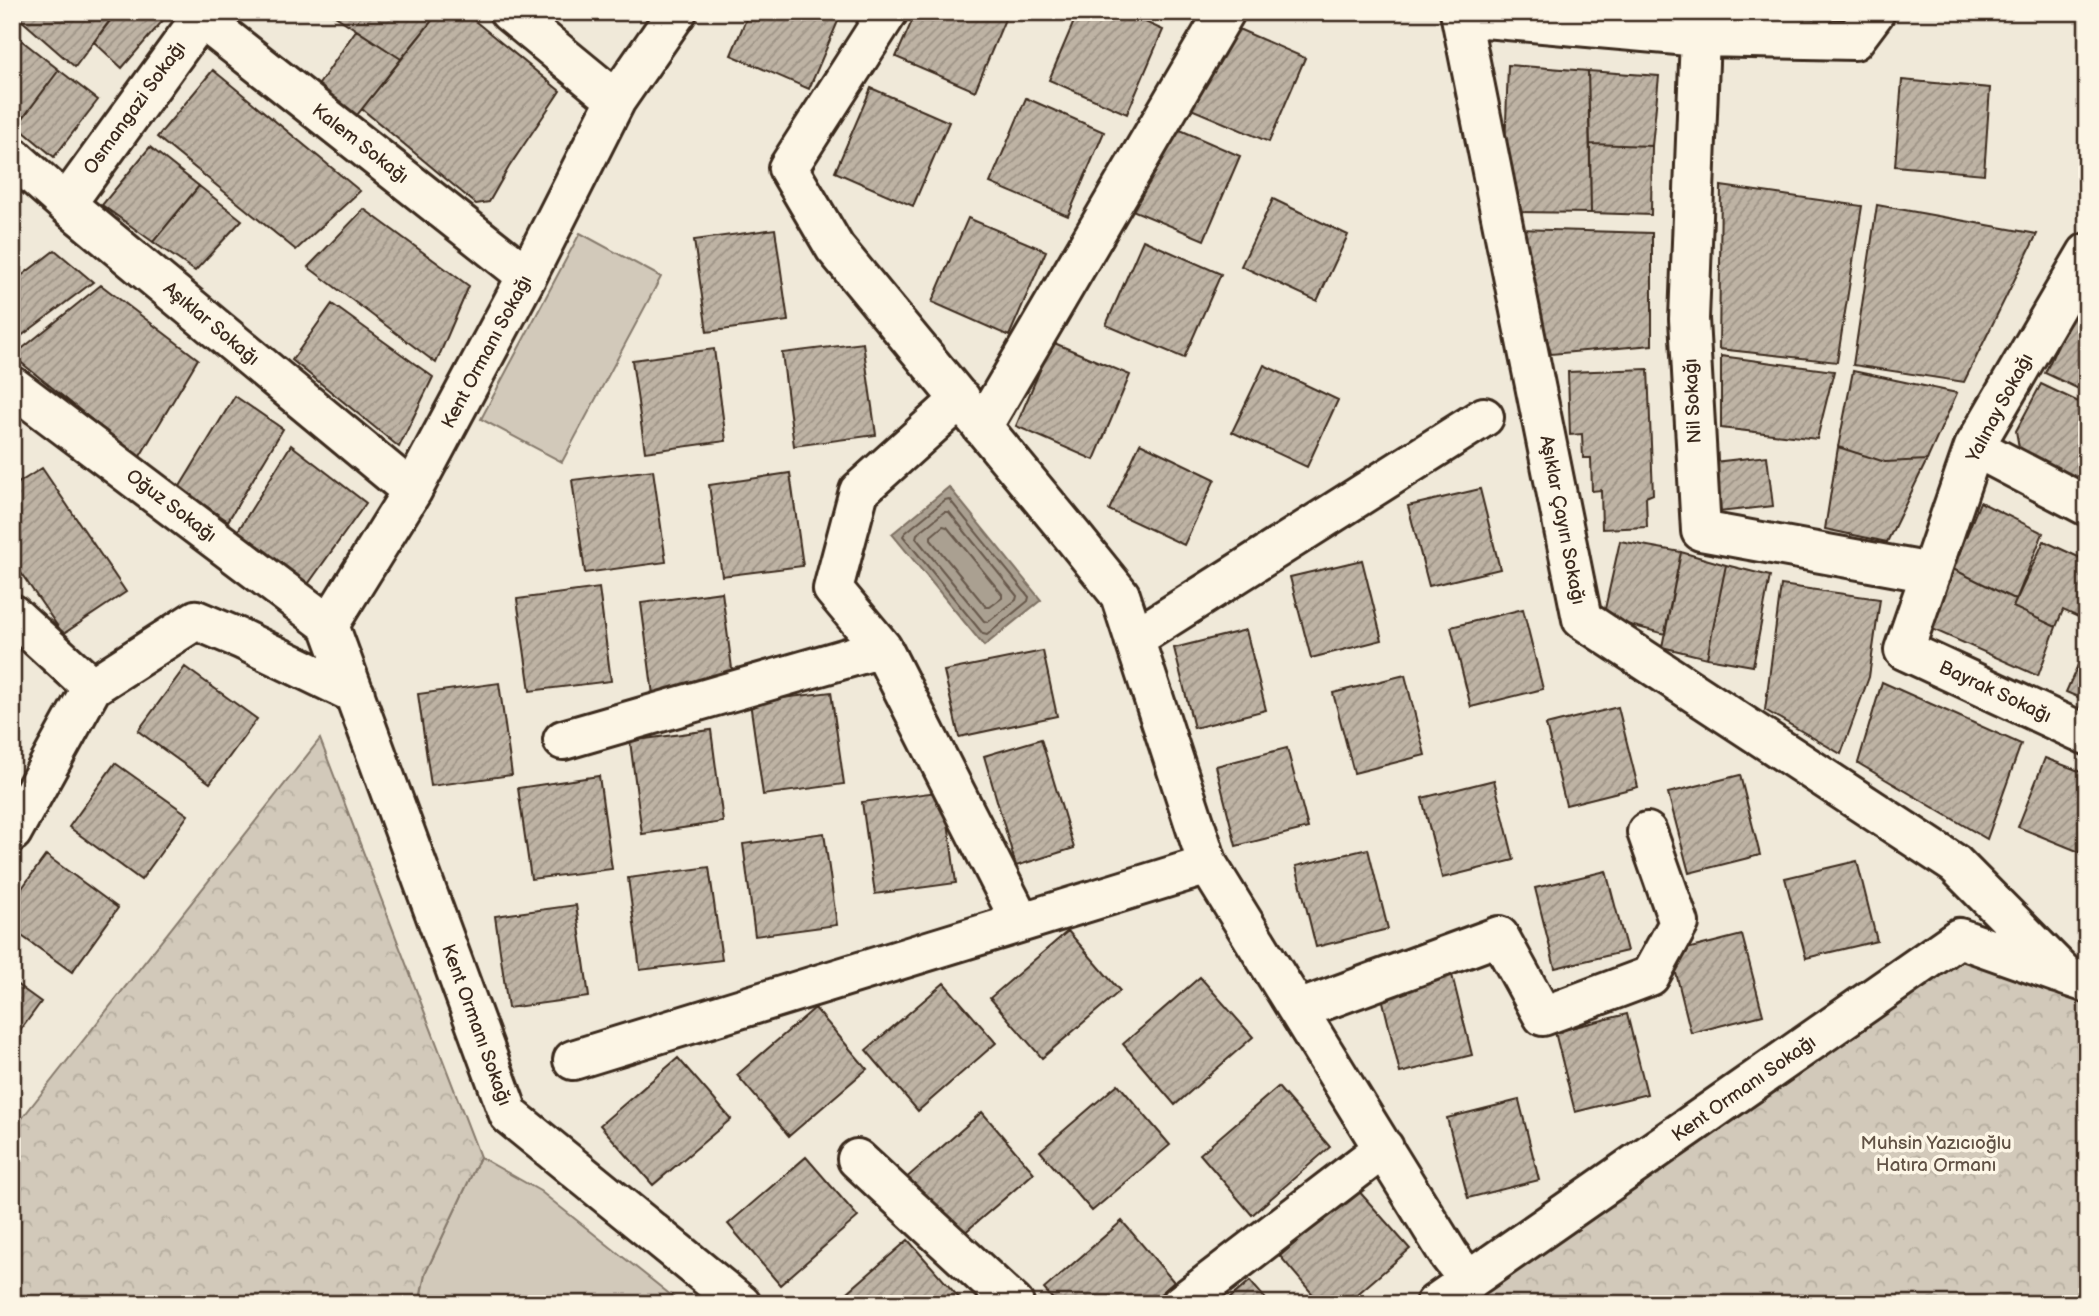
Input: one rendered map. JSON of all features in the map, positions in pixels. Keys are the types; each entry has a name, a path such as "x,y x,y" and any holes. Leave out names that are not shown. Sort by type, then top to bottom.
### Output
{"street":[{"path":"509,12 616,100"},
{"name":"Kent Ormanı Sokağı","path":"677,12 616,100 527,276 412,491 329,625 509,1115 741,1304"},
{"path":"888,12 788,169 835,248 1120,595 1208,865 1459,1268"},
{"path":"1021,922 882,648 833,589 859,491 972,413 1225,12"},
{"path":"1461,14 1521,17 1700,37 1853,40 1875,12"},
{"name":"Osmangazi Sokağı","path":"66,204 199,14"},
{"name":"Kalem Sokağı","path":"199,14 527,276"},
{"name":"Aşıklar Çayırı Sokağı","path":"1461,14 1582,619 1955,864 2076,979"},
{"name":"Nil Sokağı","path":"1700,37 1689,318 1701,531 1931,573"},
{"name":"Aşıklar Sokağı","path":"12,156 66,204 412,491"},
{"name":"Yalınay Sokağı","path":"1904,650 1974,447 2087,253"},
{"name":"Oğuz Sokağı","path":"12,386 329,625"},
{"path":"1134,639 1484,417"},
{"path":"1974,447 2087,506"},
{"path":"12,614 92,687"},
{"path":"12,831 92,687 196,620 355,694"},
{"path":"562,740 882,648"},
{"name":"Bayrak Sokağı","path":"1904,650 2087,734"},
{"path":"1298,1010 1499,936 1543,1016 1650,976 1679,923 1647,832"},
{"path":"573,1060 1208,865"},
{"name":"Kent Ormanı Sokağı","path":"1435,1304 1459,1268 1959,939 2076,979"},
{"path":"1181,1304 1384,1148"},
{"path":"857,1158 1014,1304"}],"green space":[{"path":"580,233 661,277 562,462 481,419"},
{"path":"320,739 480,1157 425,1274 419,1304 12,1304 12,1131"},
{"name":"Muhsin Yazıcıoğlu Hatıra Ormanı","path":"2009,917 2087,964 2087,1304 1465,1304"},
{"path":"480,1157 540,1191 682,1304 419,1304 425,1274"}],"water":[{"path":"949,487 1041,600 984,646 892,534"}],"building":[{"path":"12,12 116,12 75,67"},
{"path":"117,12 159,12 166,17 122,68 94,42"},
{"path":"329,12 439,12 401,59"},
{"path":"439,12 464,12 560,91 489,202 476,204 362,109"},
{"path":"749,12 842,12 809,89 731,55"},
{"path":"916,12 1008,12 975,91 896,57"},
{"path":"1078,12 1123,12 1163,30 1127,114 1049,80"},
{"path":"1745,12 1847,12 1835,31"},
{"path":"1227,24 1305,58 1269,142 1191,109"},
{"path":"356,30 401,59 350,124 313,93"},
{"path":"12,32 21,40 12,52"},
{"path":"21,40 59,70 17,126 12,122 12,52"},
{"path":"1508,65 1588,71 1591,213 1515,212 1504,180"},
{"path":"59,70 98,100 54,157 17,126"},
{"path":"213,70 360,191 296,250 157,137"},
{"path":"1588,71 1659,76 1652,146 1590,144"},
{"path":"1902,80 1990,88 1984,174 1895,166"},
{"path":"871,88 949,122 913,206 835,172"},
{"path":"1026,98 1104,132 1068,216 990,183"},
{"path":"1162,122 1240,156 1204,240 1125,207"},
{"path":"1590,144 1652,146 1651,215 1591,213"},
{"path":"150,147 199,186 153,242 102,205"},
{"path":"199,186 242,220 195,271 153,242"},
{"path":"1721,186 1862,206 1837,362 1719,349"},
{"path":"1273,199 1348,235 1317,301 1241,266"},
{"path":"1877,205 2037,234 1964,382 1853,365"},
{"path":"364,209 469,286 436,363 308,267"},
{"path":"968,218 1046,251 1009,336 932,302"},
{"path":"775,229 788,321 707,332 694,240"},
{"path":"1517,229 1652,233 1652,345 1551,354"},
{"path":"1143,240 1221,274 1184,358 1106,325"},
{"path":"55,250 93,282 12,343 12,283"},
{"path":"101,285 198,359 139,458 13,356"},
{"path":"332,304 433,377 399,447 292,360"},
{"path":"2072,314 2087,321 2087,393 2045,373"},
{"path":"1052,342 1130,375 1094,460 1016,426"},
{"path":"863,343 876,435 794,446 782,353"},
{"path":"714,349 726,441 645,452 632,360"},
{"path":"1721,356 1834,371 1817,439 1721,428"},
{"path":"1264,365 1338,400 1307,467 1232,432"},
{"path":"1648,369 1653,494 1646,497 1647,527 1602,529 1601,490 1592,491 1591,458 1583,458 1582,434 1570,435 1568,372"},
{"path":"1853,371 1957,393 1927,460 1885,462 1838,447"},
{"path":"2041,384 2087,406 2087,485 2020,453 2016,431"},
{"path":"235,396 283,429 228,521 179,488"},
{"path":"1140,443 1215,479 1184,545 1109,510"},
{"path":"291,445 366,503 306,587 236,534"},
{"path":"1838,447 1885,462 1927,460 1887,542 1825,529"},
{"path":"1767,456 1773,506 1719,512 1714,462"},
{"path":"42,468 126,592 63,634 12,560 12,487"},
{"path":"653,470 666,562 585,573 572,480"},
{"path":"790,473 803,566 722,576 709,485"},
{"path":"1480,489 1500,569 1429,586 1408,506"},
{"path":"1980,502 2043,533 2016,600 1953,569"},
{"path":"1620,541 1681,552 1665,634 1603,618"},
{"path":"2044,541 2087,561 2087,621 2063,610 2056,627 2013,607"},
{"path":"1681,552 1726,565 1707,658 1662,647"},
{"path":"1362,560 1382,640 1311,658 1290,577"},
{"path":"1726,565 1770,576 1753,666 1707,658"},
{"path":"1953,569 2016,600 2013,607 2056,627 2038,676 1930,628"},
{"path":"1781,585 1880,599 1869,677 1841,754 1765,710"},
{"path":"599,588 611,681 530,691 517,599"},
{"path":"722,592 734,684 653,695 641,603"},
{"path":"1523,609 1543,689 1471,707 1451,627"},
{"path":"1246,630 1266,710 1194,728 1174,648"},
{"path":"2085,649 2087,650 2087,701 2066,692"},
{"path":"1043,651 1057,716 959,737 944,671"},
{"path":"185,667 257,719 210,783 138,731"},
{"path":"1405,675 1425,755 1354,773 1333,693"},
{"path":"1882,682 2021,744 1987,839 1858,763"},
{"path":"499,683 512,775 431,786 418,694"},
{"path":"831,692 844,784 763,795 750,702"},
{"path":"1618,707 1638,787 1566,805 1546,725"},
{"path":"711,730 723,822 642,834 630,741"},
{"path":"1041,739 1074,848 1016,866 984,756"},
{"path":"1287,748 1308,828 1236,846 1216,766"},
{"path":"2045,758 2087,774 2087,855 2018,827"},
{"path":"115,763 188,815 141,880 69,827"},
{"path":"1740,775 1760,855 1689,873 1668,793"},
{"path":"599,776 612,869 531,879 518,788"},
{"path":"1494,780 1514,860 1442,878 1422,798"},
{"path":"944,791 956,883 875,894 862,802"},
{"path":"824,833 837,925 755,936 743,844"},
{"path":"1368,849 1388,929 1316,947 1296,866"},
{"path":"46,855 118,908 72,972 12,929 12,902"},
{"path":"1857,861 1877,941 1806,958 1785,878"},
{"path":"709,867 722,960 640,970 628,878"},
{"path":"1606,871 1627,951 1555,968 1535,888"},
{"path":"576,905 589,997 508,1008 495,916"},
{"path":"1068,931 1120,991 1042,1058 990,998"},
{"path":"1742,935 1763,1015 1691,1033 1671,953"},
{"path":"1452,975 1472,1055 1400,1073 1381,993"},
{"path":"1200,977 1253,1037 1175,1105 1123,1044"},
{"path":"12,981 41,1002 12,1042"},
{"path":"944,983 996,1043 918,1111 866,1050"},
{"path":"815,1008 867,1069 789,1136 737,1075"},
{"path":"1627,1014 1647,1094 1575,1112 1555,1032"},
{"path":"678,1058 731,1119 653,1185 600,1125"},
{"path":"1118,1084 1170,1145 1092,1211 1040,1151"},
{"path":"1278,1087 1330,1147 1252,1215 1200,1154"},
{"path":"1519,1100 1539,1180 1468,1198 1447,1118"},
{"path":"982,1112 1034,1173 956,1240 904,1180"},
{"path":"806,1157 858,1217 780,1285 728,1224"},
{"path":"1357,1189 1410,1249 1346,1304 1321,1304 1280,1256"},
{"path":"1122,1221 1174,1282 1149,1304 1057,1304 1044,1289"},
{"path":"908,1240 961,1300 957,1304 834,1304"},
{"path":"1250,1281 1270,1304 1223,1304"}]}
